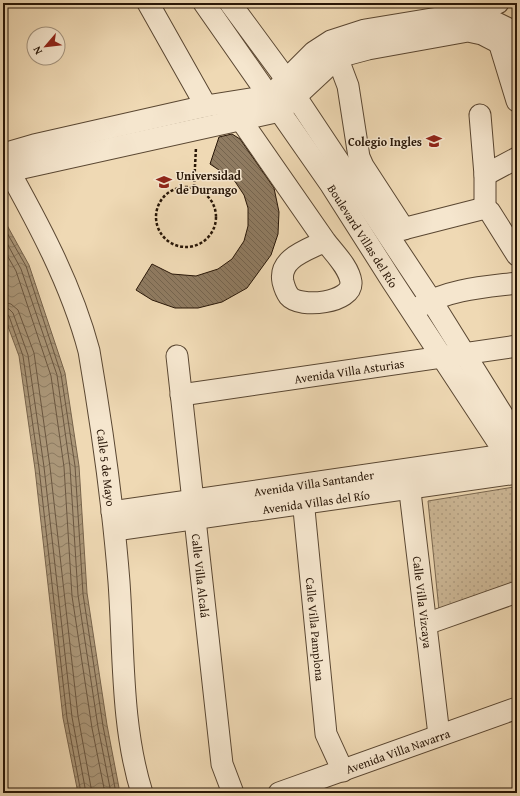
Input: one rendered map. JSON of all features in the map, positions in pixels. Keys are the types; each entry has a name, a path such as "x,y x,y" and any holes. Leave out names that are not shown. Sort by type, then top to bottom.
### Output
{"street":[{"path":"148,3 206,106"},
{"name":"Boulevard Villas del Río","path":"204,3 331,184 412,311 515,458"},
{"name":"Boulevard Villas del Río","path":"230,3 286,79 296,97 395,231 431,300 466,354 515,458"},
{"path":"275,104 286,79 314,52 334,49 365,34 400,22 492,10 511,33 517,52"},
{"path":"365,34 468,31 482,34 511,33"},
{"path":"511,33 517,101"},
{"path":"5,162 197,129 235,111 275,104 296,97 334,49"},
{"path":"334,49 348,86 360,157 363,166 395,231 485,208"},
{"path":"5,162 41,143 206,106 235,111 325,241"},
{"path":"480,115 485,175 485,208"},
{"path":"485,175 517,158"},
{"name":"Calle 5 de Mayo","path":"5,162 63,276 82,324 89,351 113,521 126,715 137,777 142,793"},
{"path":"485,208 490,212 517,255"},
{"path":"412,311 431,300 461,291 517,283"},
{"name":"Avenida Villa Asturias","path":"181,395 517,346"},
{"name":"Calle Villa Alcalá","path":"177,356 222,764 233,793"},
{"name":"Avenida Villa Santander","path":"113,521 409,479 515,458"},
{"name":"Calle Villa Vizcaya","path":"409,479 439,735"},
{"name":"Calle Villa Pamplona","path":"302,494 326,734 343,771"},
{"path":"426,624 517,592"},
{"name":"Avenida Villa Navarra","path":"279,793 517,708"}],"path":[{"path":"194,187 197,129"},
{"path":"194,187 202,191 214,204 216,212 214,229 203,242 187,248 178,246 164,237 158,226 156,213 163,197 170,191 177,188 194,187"}],"shaded area":[{"path":"514,487 517,491 517,586 439,610 428,501"}],"water":[{"path":"3,218 29,265 65,373 79,466 87,593 107,725 120,793 78,793 63,718 35,469 19,356 3,313"}],"building":[{"name":"Universidad de Durango","path":"232,134 240,139 274,188 279,212 278,234 271,255 247,288 222,302 198,308 175,308 152,300 136,290 152,264 172,274 196,276 218,269 232,259 244,241 248,226 248,208 244,195 234,180 210,164 219,137"}],"place":[{"name":"Colegio Ingles","path":"434,141"},
{"name":"Universidad de Durango","path":"164,182"}]}
